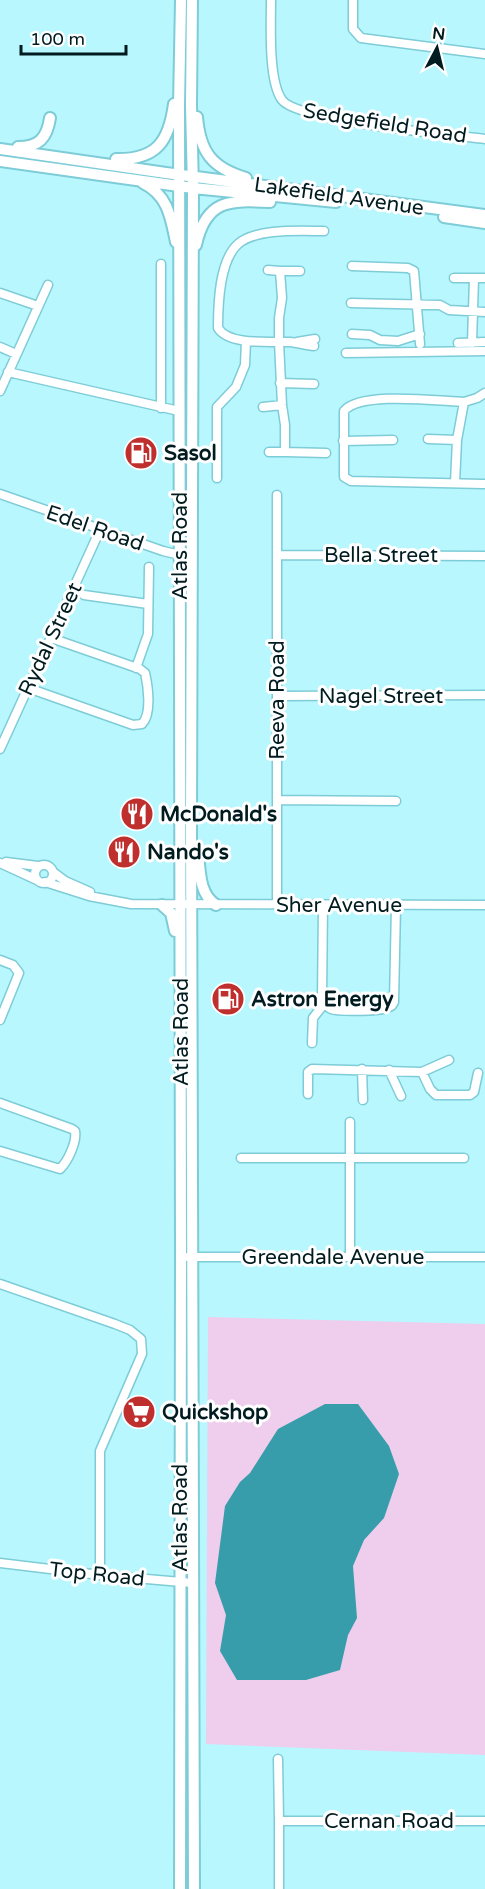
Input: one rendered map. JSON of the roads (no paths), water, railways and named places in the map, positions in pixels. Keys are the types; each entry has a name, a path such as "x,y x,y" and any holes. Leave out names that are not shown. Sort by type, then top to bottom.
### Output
{"main road":[{"path":"181,0 186,60 200,139 210,159 234,175 327,194"},
{"path":"65,158 132,160 154,151 164,141 170,129 186,60 192,0"},
{"name":"Atlas Road","path":"180,1889 179,411 181,263 179,105 186,60"},
{"name":"Atlas Road","path":"186,60 193,183 191,823 194,1889"},
{"path":"0,147 37,144 45,137 50,118"},
{"path":"0,147 193,183"},
{"path":"0,161 136,180 180,181"},
{"path":"136,180 155,190 166,203 181,263"},
{"name":"Lakefield Avenue","path":"193,183 327,194 485,215"},
{"name":"Lakefield Avenue","path":"193,183 485,223"},
{"path":"193,268 198,237 206,219 222,204 240,201 317,205 339,202"},
{"path":"191,823 205,894 216,906"},
{"path":"162,905 173,917 180,963"}],"street":[{"name":"Sedgefield Road","path":"271,0 272,53 276,85 282,100 288,105 322,116 485,139"},
{"path":"353,0 353,29 361,38 485,54"},
{"path":"314,343 246,341 220,332 218,328 220,289 232,252 238,244 254,236 277,232 324,231"},
{"path":"161,264 161,408"},
{"path":"352,266 412,269 416,274 420,339 380,340 370,335 352,334"},
{"path":"268,270 300,270"},
{"path":"280,270 282,298 279,318 280,384 285,425 285,452"},
{"path":"454,278 485,278"},
{"path":"472,343 474,278"},
{"path":"0,391 48,285"},
{"path":"0,293 38,306"},
{"path":"351,303 440,305 449,310 485,312"},
{"path":"217,478 217,407 236,387 244,365 246,341"},
{"path":"458,343 485,342"},
{"path":"0,347 16,354"},
{"path":"346,352 485,351"},
{"path":"8,372 179,411"},
{"path":"280,384 314,384"},
{"path":"485,393 464,402 374,399 356,403 344,411 343,441 344,477 347,480 485,483"},
{"path":"455,483 457,440 464,402"},
{"path":"263,407 282,405"},
{"path":"428,439 457,440"},
{"path":"343,441 393,440"},
{"path":"269,452 326,453"},
{"name":"Edel Road","path":"0,494 100,530 180,555 192,556"},
{"name":"Reeva Road","path":"277,495 277,905"},
{"name":"Rydal Street","path":"0,749 100,530"},
{"name":"Bella Street","path":"277,555 485,556"},
{"path":"136,668 148,634 149,567"},
{"path":"84,595 148,604"},
{"path":"28,688 138,725 146,721 148,713 146,676 143,671 51,638"},
{"name":"Nagel Street","path":"277,696 485,695"},
{"path":"277,800 396,801"},
{"path":"0,862 23,866 46,865 65,881 97,897"},
{"path":"0,862 41,881 97,897"},
{"path":"38,866 35,875 41,881"},
{"path":"41,881 51,880 53,872"},
{"name":"Sher Avenue","path":"97,897 119,903 162,905 485,905"},
{"path":"324,904 322,999 329,1009 338,1010 384,1009 393,1004 396,905"},
{"path":"0,960 13,965 19,973 0,1020"},
{"path":"312,1043 313,1018 324,1004"},
{"path":"308,1094 310,1070 362,1069 422,1072 449,1060"},
{"path":"362,1069 363,1100"},
{"path":"389,1070 401,1096"},
{"path":"422,1072 430,1089 438,1096 470,1095 474,1092 483,1073"},
{"path":"0,1103 72,1129 76,1134 65,1164 60,1169 0,1151"},
{"path":"350,1122 350,1257"},
{"path":"241,1158 464,1158"},
{"name":"Greendale Avenue","path":"181,1257 485,1257"},
{"path":"0,1284 115,1324 130,1330 141,1339 142,1354 99,1451 100,1575"},
{"name":"Top Road","path":"0,1563 194,1583"},
{"path":"278,1759 279,1889"},
{"name":"Cernan Road","path":"279,1821 485,1821"}],"water":[{"path":"325,1404 358,1404 389,1446 399,1474 384,1518 364,1540 353,1566 357,1618 348,1635 340,1670 306,1680 237,1680 220,1651 226,1615 215,1583 225,1506 240,1482 250,1473 278,1429"}],"place":[{"name":"Sasol","path":"141,453"},
{"name":"McDonald's","path":"137,814"},
{"name":"Nando's","path":"124,852"},
{"name":"Astron Energy","path":"228,999"},
{"name":"Quickshop","path":"139,1412"}]}
